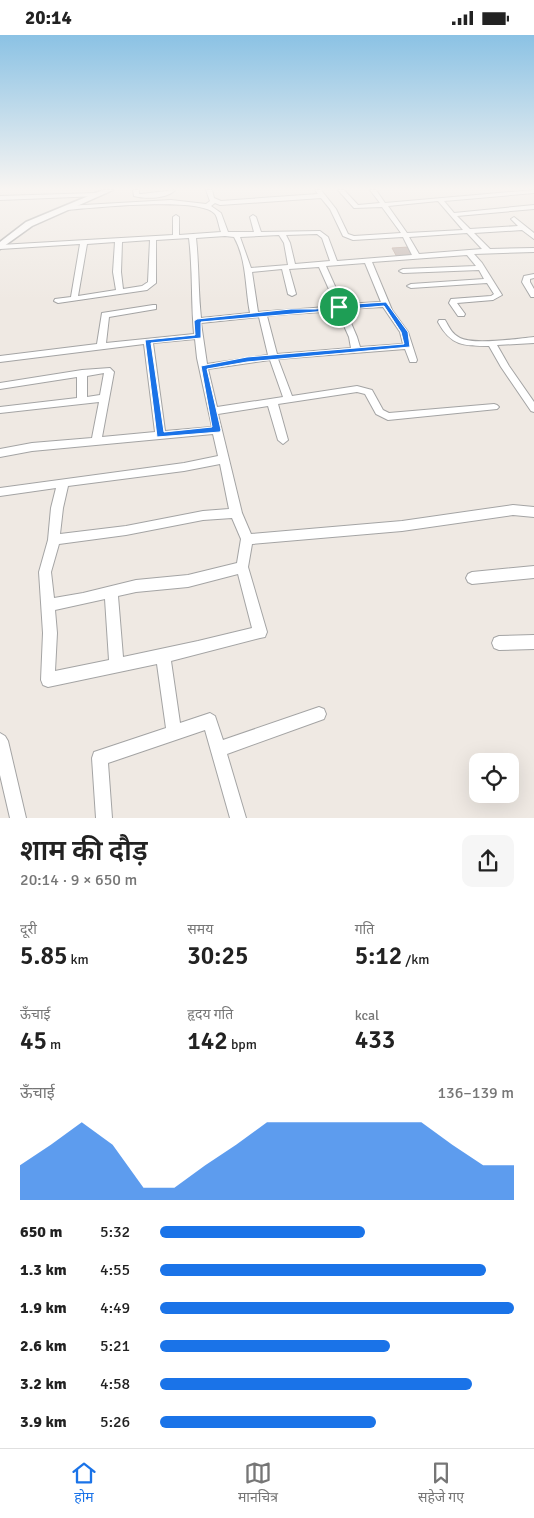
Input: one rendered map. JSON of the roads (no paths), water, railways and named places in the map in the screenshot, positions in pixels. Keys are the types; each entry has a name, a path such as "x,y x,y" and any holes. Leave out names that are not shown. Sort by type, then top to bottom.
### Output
{"street":[{"path":"0,247 26,227"},
{"path":"176,227 176,237"},
{"path":"223,227 225,234"},
{"path":"256,227 258,233"},
{"path":"341,227 348,237 404,236 524,228 533,235"},
{"path":"398,227 417,257"},
{"path":"464,227 488,251"},
{"path":"0,247 192,235 314,232 322,234 334,263"},
{"path":"281,233 287,243 292,294"},
{"path":"63,483 57,508 54,540 45,572 50,633 48,680 260,632 242,567 247,539 236,513 203,367 195,301 195,258 192,235"},
{"path":"236,235 240,242 248,270 251,299 259,315 289,400"},
{"path":"58,301 144,288 152,283 154,238"},
{"path":"119,240 117,273 120,292"},
{"path":"74,299 84,241"},
{"path":"248,270 488,251 534,250"},
{"path":"460,314 453,303 454,301 497,297 498,295 469,253"},
{"path":"368,261 386,304 404,332 413,360"},
{"path":"322,264 353,337 356,350"},
{"path":"403,271 481,268"},
{"path":"534,276 527,278 526,281 534,295"},
{"path":"411,286 489,281"},
{"path":"197,321 291,311 316,311 339,307 386,304"},
{"path":"102,346 105,315 152,307"},
{"path":"442,322 448,334 460,342 492,343 534,340"},
{"path":"0,359 199,336"},
{"path":"148,341 160,435"},
{"path":"492,343 505,367 534,409"},
{"path":"203,367 273,357 408,346"},
{"path":"0,386 107,370 109,372 96,442"},
{"path":"82,373 82,400"},
{"path":"214,411 357,389 366,390 372,396 379,413 388,417 494,407"},
{"path":"0,410 104,397"},
{"path":"272,402 283,440"},
{"path":"0,453 32,447 217,430"},
{"path":"0,492 95,477 201,465 224,459"},
{"path":"247,539 402,526 513,510 534,512"},
{"path":"54,540 118,532 191,516 236,513"},
{"path":"48,605 111,593 136,586 188,581 242,567"},
{"path":"472,577 534,572"},
{"path":"111,593 116,664"},
{"path":"499,643 534,642"},
{"path":"163,655 174,733"},
{"path":"218,750 319,714"},
{"path":"104,818 100,758 210,721 238,818"},
{"path":"1,750 18,818"}]}
